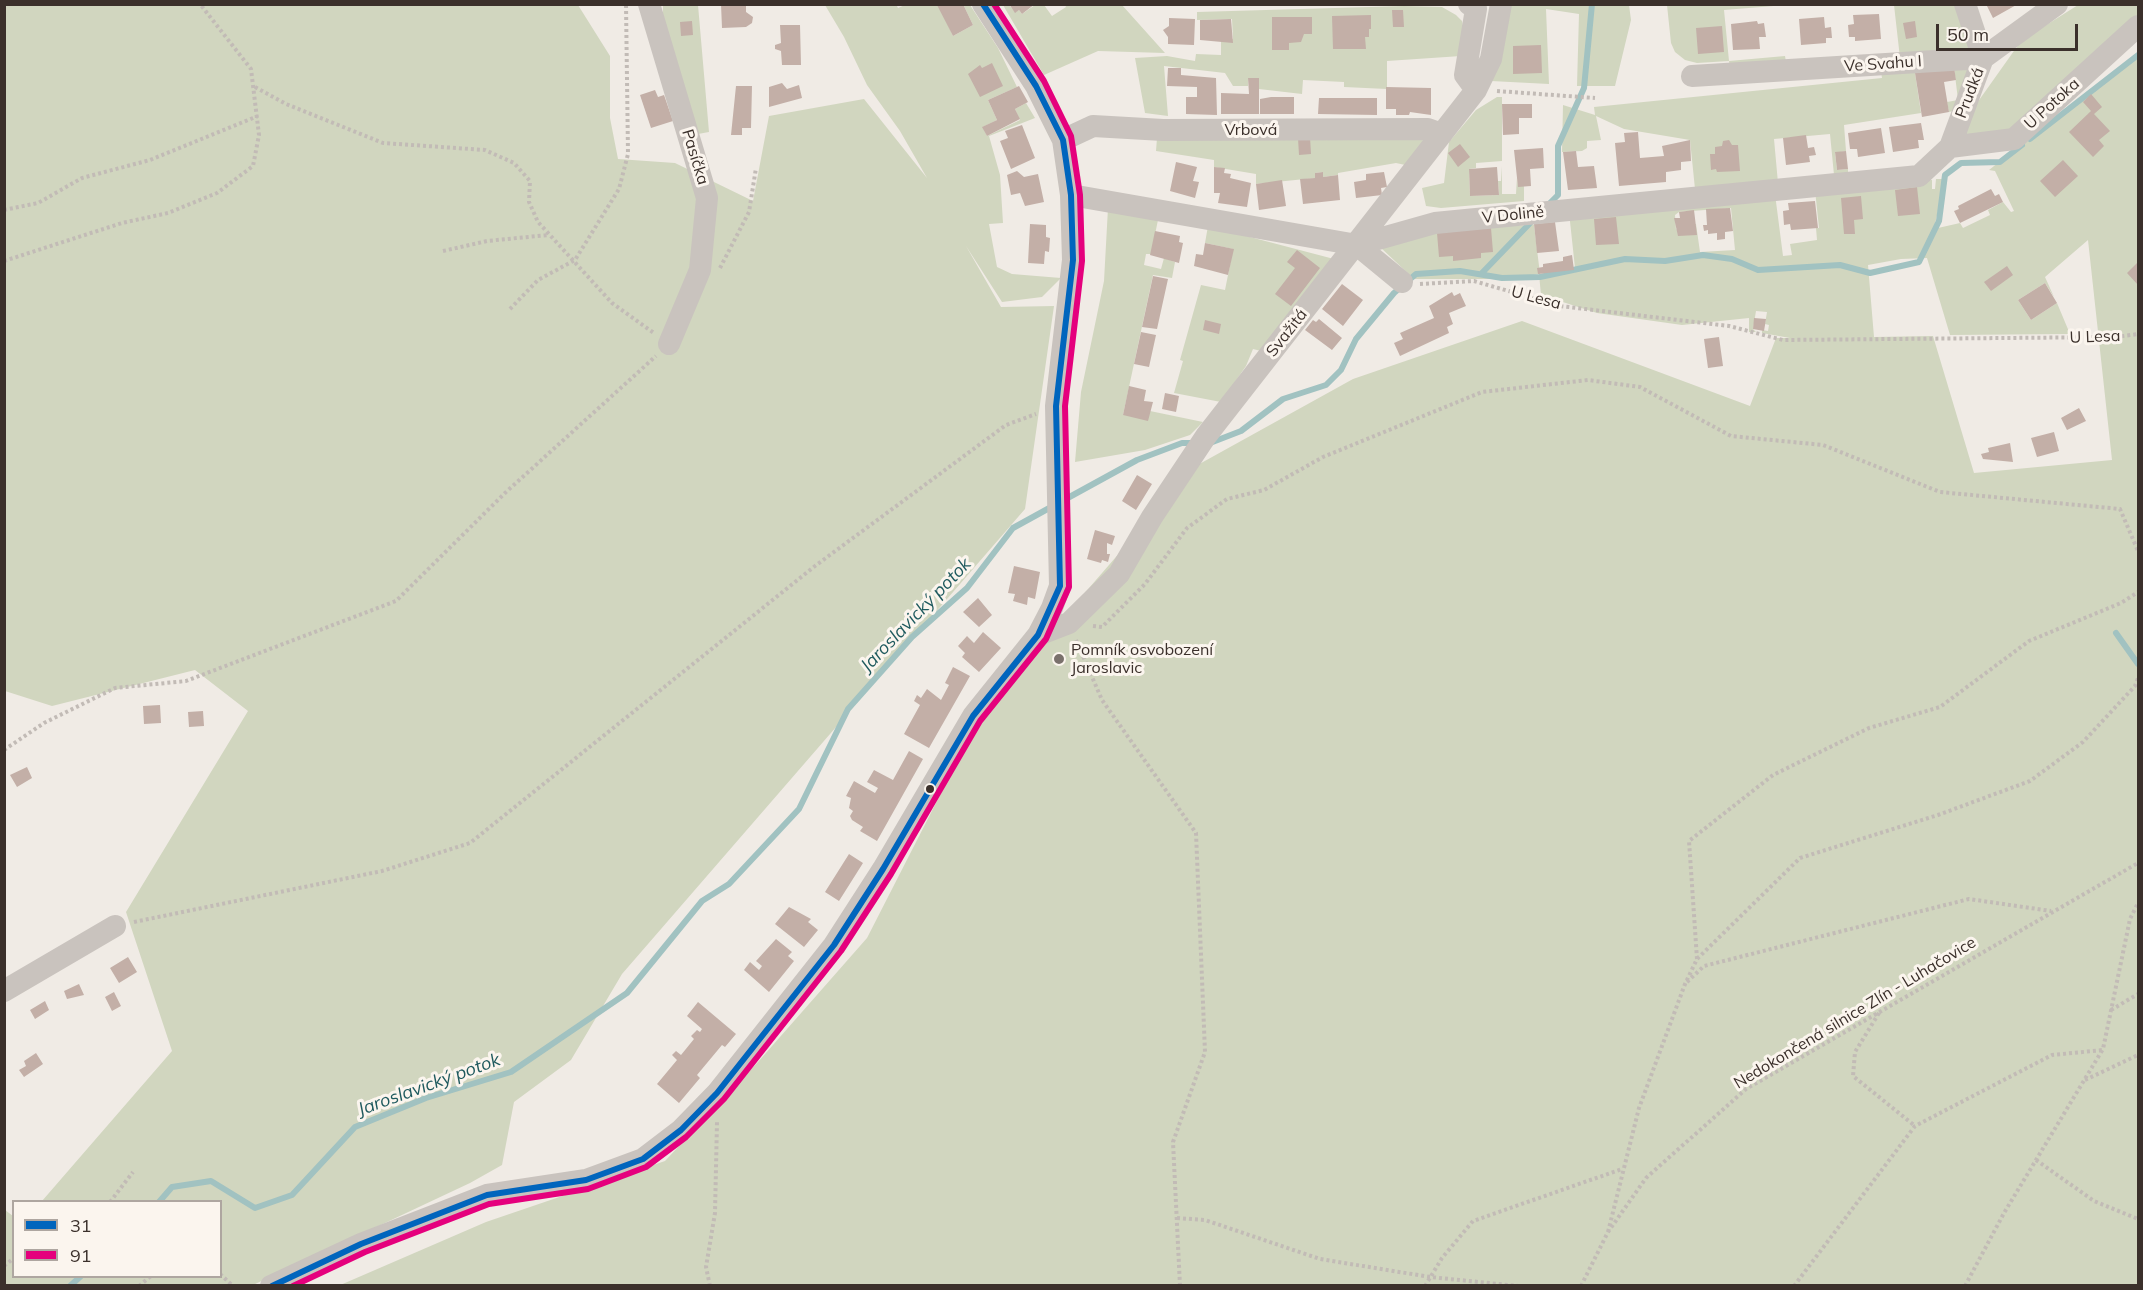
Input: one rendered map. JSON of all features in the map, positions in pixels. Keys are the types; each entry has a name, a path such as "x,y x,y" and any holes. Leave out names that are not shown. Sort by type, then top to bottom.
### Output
{"street":[{"name":"Pasíčka","path":"649,4 707,198 700,270 669,344"},
{"path":"271,1286 361,1244 487,1195 585,1180 643,1159 681,1130 717,1093 834,945 883,869 973,716 1038,635 1053,608 1060,586 1056,406 1073,260 1071,195 1063,140 1036,86 983,4"},
{"path":"1469,4 1476,9 1465,75 1476,90"},
{"name":"Svažitá","path":"1038,635 1069,623 1119,573 1201,443 1476,90 1491,59 1501,4"},
{"name":"Prudká","path":"1950,147 1983,58 1965,4"},
{"path":"1983,58 2057,4"},
{"name":"U Potoka","path":"1950,147 2013,139 2139,26"},
{"name":"Ve Svahu I","path":"1692,76 1983,58"},
{"name":"Vrbová","path":"1063,140 1093,126 1163,130 1428,129 1442,134"},
{"name":"V Dolině","path":"1071,195 1357,245 1435,223 1919,176 1950,147"},
{"path":"1357,245 1402,282"},
{"path":"4,991 115,926"}],"path":[{"path":"4,261 122,223 168,213 217,194 253,166 259,135 255,87 251,69 200,4"},
{"path":"510,309 538,280 575,260 619,189 628,154 626,4"},
{"path":"4,750 44,723 115,688 186,681 396,601 506,493 669,344 612,303 575,260 549,235 538,222 529,202 530,181 514,163 486,150 383,142 286,104 255,87"},
{"path":"1476,90 1595,98"},
{"path":"4,210 38,203 82,178 150,160 258,116"},
{"path":"443,251 487,241 549,235"},
{"name":"U Lesa","path":"1402,282 1423,284 1474,281 1560,306 1729,326 1784,340 2051,338 2139,334"},
{"path":"1069,623 1102,627 1145,584 1186,528 1227,499 1264,490 1323,457 1482,392 1588,380 1640,387 1731,436 1823,445 1940,492 2120,508 2139,551"},
{"path":"115,926 382,871 470,843 815,566 1006,425 1056,406"},
{"path":"1697,959 1689,841 1773,775 1869,728 1940,707 2029,641 2121,603 2139,592"},
{"path":"1069,623 1102,700 1196,833 1205,1052 1173,1142 1180,1286"},
{"path":"1608,1232 1639,1108 1685,984 1697,959 1800,858 1938,814 2030,781 2083,742 2135,686 2139,678"},
{"name":"Nedokončená silnice Zlín - Luhačovice","path":"1581,1286 1608,1232 1646,1178 1746,1089 2051,911 2139,863"},
{"path":"1685,984 1704,966 1969,898 2051,911"},
{"path":"1965,1286 2036,1160 2103,1050 2130,919 2139,903"},
{"path":"2111,1010 2139,994"},
{"path":"1879,1012 1855,1052 1853,1076 1915,1126"},
{"path":"1794,1286 1915,1126 2052,1055 2103,1050"},
{"path":"2084,1081 2139,1055"},
{"path":"710,1286 706,1267 715,1213 717,1093"},
{"path":"2036,1160 2094,1201 2139,1219"},
{"path":"1425,1286 1442,1258 1473,1221 1622,1169"},
{"path":"112,1200 133,1172"},
{"path":"1177,1218 1205,1220 1320,1259 1430,1277 1518,1286"}],"green space":[{"path":"896,4 898,8 905,5 939,5 953,36 973,25 964,6 970,5 998,48 1017,87 988,100 997,120 983,127 987,136 1020,120 1015,109 1026,103 1035,118 989,136 1000,175 1003,223 989,224 997,267 1012,274 1061,278 1042,297 1002,302 966,246 1001,307 1054,306 1025,509 622,974 571,1060 514,1102 502,1165 470,1183 253,1285 5,1285 5,1210 12,1215 12,1278 222,1278 222,1200 43,1200 172,1051 126,912 248,711 195,670 52,706 5,691 4,5 578,5 610,56 610,118 618,159 675,163 753,201 769,116 864,99 927,178 900,131 867,85 844,37 825,5"},
{"path":"663,5 698,5 709,132 698,134 663,18"},
{"path":"1003,5 1009,5 1015,12 1019,10 1022,14 1035,5 1044,5 1052,16 1066,7 1065,5 1122,5 1165,53 1098,51 1044,75"},
{"path":"1509,5 1629,5 1631,20 1615,86 1577,86 1579,14 1546,9 1549,84 1491,81"},
{"path":"1667,5 1786,5 1724,10 1729,61 1697,63 1685,60 1675,52 1671,43"},
{"path":"1894,5 1958,5 1973,53 1900,58"},
{"path":"2078,5 2138,5 2138,20 2009,132 1969,143 1955,134 2021,41"},
{"path":"1442,7 1456,15 1462,21 1464,31 1461,56 1387,61 1387,89 1344,87 1344,82 1303,80 1302,94 1259,89 1259,78 1248,78 1248,86 1233,86 1225,73 1164,66 1168,116 1145,113 1135,58 1167,56 1195,61 1196,54 1221,55 1221,39 1233,39 1232,19 1197,20 1197,12"},
{"path":"1785,56 1787,68 1730,72 1729,61"},
{"path":"2138,56 2138,1285 338,1286 486,1222 665,1161 758,1062 867,938 984,709 1194,467 1353,379 1522,321 1750,406 1776,338 1790,338 1762,333 1762,330 1768,331 1769,325 1765,324 1767,312 1756,311 1753,329 1756,332 1749,332 1749,318 1682,325 1597,313 1541,295 1539,274 1513,279 1414,279 1380,247 1419,228 1534,225 1540,274 1575,268 1569,212 1775,194 1783,256 1792,255 1790,244 1817,240 1816,228 1819,228 1815,190 1932,180 1932,189 1935,189 1936,179 1945,179 1932,238 1938,228 1960,223 1963,228 1990,215 1988,210 2003,202 2011,212 2014,211 1995,171 1989,170 2094,87","holes":["1731,208 1735,250 1700,252 1696,224 1678,226 1676,230 1675,215 1679,212","2088,240 2112,460 1974,473 1933,336 1874,337 1868,265 1901,259 1927,258 1950,335 2070,334 2057,303 2031,320 2018,300 2045,283 2054,297 2045,277"]},
{"path":"1940,59 1960,62 1970,70 1972,77 1953,111 1949,112 1947,102 1958,100 1954,67 1915,73 1921,113 1844,125 1846,151 1835,153 1837,170 1848,169 1848,174 1834,175 1830,134 1774,139 1778,183 1695,189 1690,140 1624,129 1596,116 1601,140 1587,141 1587,148 1582,151 1562,152 1563,105 1595,115 1594,107 1882,78 1880,65"},
{"path":"1497,97 1502,97 1502,161 1476,163 1476,168 1469,169 1470,196 1499,195 1498,181 1501,181 1502,166 1502,194 1516,194 1517,177 1518,186 1524,186 1524,201 1441,208 1426,206 1422,188 1444,183 1449,142 1476,110"},
{"path":"1157,138 1420,138 1426,143 1410,166 1396,163 1338,173 1338,175 1323,177 1323,172 1315,173 1315,178 1256,184 1256,174 1214,167 1214,160 1156,151"},
{"path":"1108,208 1159,215 1151,254 1146,254 1144,265 1161,269 1164,258 1175,262 1172,278 1153,275 1123,415 1150,411 1203,422 1190,435 1145,450 1075,462 1081,392 1104,281"},
{"path":"1208,226 1334,259 1261,351 1253,349 1246,366 1221,402 1174,393 1183,361 1180,360 1201,285 1225,290 1233,249 1205,243"}],"building":[{"path":"721,4 746,4 746,12 753,17 752,23 746,27 722,28"},
{"path":"963,4 973,25 953,36 937,5"},
{"path":"1009,4 1035,4 1022,14 1019,10 1015,13"},
{"path":"1986,4 2018,4 1993,18"},
{"path":"1392,10 1403,10 1404,27 1393,27"},
{"path":"1879,14 1881,39 1855,41 1855,37 1849,37 1848,25 1854,24 1853,15"},
{"path":"1371,15 1369,37 1365,37 1366,49 1333,49 1332,16"},
{"path":"1272,17 1312,17 1312,34 1304,34 1301,42 1289,43 1289,50 1272,50"},
{"path":"1824,17 1825,28 1831,27 1832,38 1826,38 1826,43 1801,45 1799,19"},
{"path":"1169,18 1195,19 1194,45 1168,44 1168,37 1163,30 1169,26"},
{"path":"1231,19 1233,43 1200,40 1200,20"},
{"path":"692,21 693,35 681,36 680,22"},
{"path":"1757,21 1758,24 1764,23 1766,37 1759,37 1760,49 1733,50 1731,24"},
{"path":"1915,21 1917,37 1906,39 1903,23"},
{"path":"780,25 800,25 801,65 782,65 781,51 775,49 775,45 781,43"},
{"path":"1722,26 1724,52 1698,54 1696,28"},
{"path":"1541,45 1542,73 1513,74 1513,46"},
{"path":"992,63 1003,86 980,97 968,74 980,65 982,68"},
{"path":"1954,67 1956,80 1944,82 1949,112 1922,117 1915,73"},
{"path":"1168,68 1181,68 1181,75 1216,78 1217,115 1186,114 1186,97 1197,97 1197,87 1167,86"},
{"path":"1248,78 1259,78 1259,114 1221,114 1221,93 1249,94"},
{"path":"782,83 787,89 799,85 802,98 769,107 769,87"},
{"path":"736,86 752,86 751,128 742,128 742,135 731,135"},
{"path":"1019,86 1028,102 1015,109 1020,119 987,136 982,127 997,120 988,100"},
{"path":"1386,87 1431,88 1431,115 1410,112 1409,115 1396,115 1396,109 1386,109"},
{"path":"655,90 658,97 664,95 673,121 651,128 640,95"},
{"path":"2091,94 2102,107 2094,114 2110,131 2099,140 2104,146 2093,157 2069,132 2091,111 2083,102"},
{"path":"1294,97 1294,114 1260,114 1260,99"},
{"path":"1319,98 1377,98 1377,115 1318,114"},
{"path":"1502,104 1532,104 1532,118 1519,118 1519,134 1503,135"},
{"path":"1921,123 1924,140 1918,140 1919,148 1893,152 1889,127"},
{"path":"1022,125 1035,158 1011,169 1000,141 1008,138 1005,131"},
{"path":"1881,128 1885,153 1858,157 1857,149 1850,149 1848,133"},
{"path":"1638,132 1640,158 1664,156 1662,146 1690,140 1691,161 1681,162 1681,170 1666,172 1666,182 1619,186 1615,143 1625,142 1624,133"},
{"path":"1806,135 1808,148 1814,147 1816,155 1809,156 1810,162 1786,165 1783,138"},
{"path":"1310,137 1311,154 1299,155 1298,138"},
{"path":"1729,140 1732,145 1738,145 1740,171 1711,170 1710,154 1715,154 1715,147 1722,146 1723,141"},
{"path":"1460,144 1470,157 1458,167 1448,153"},
{"path":"1543,148 1544,168 1530,169 1531,186 1518,187 1514,150"},
{"path":"1576,151 1578,167 1594,166 1597,188 1568,190 1563,152"},
{"path":"1846,151 1848,169 1837,170 1835,152"},
{"path":"2063,160 2078,176 2055,197 2040,181"},
{"path":"1176,162 1197,167 1193,181 1199,182 1195,198 1170,191"},
{"path":"1214,167 1225,168 1224,173 1231,174 1230,178 1251,183 1247,207 1218,203 1220,193 1214,193"},
{"path":"1497,167 1499,195 1470,196 1469,169"},
{"path":"1017,171 1024,177 1038,174 1044,202 1025,206 1020,193 1011,195 1007,175"},
{"path":"1323,172 1323,177 1338,175 1340,200 1303,204 1300,179 1315,178 1315,173"},
{"path":"1384,172 1387,187 1381,188 1382,195 1356,198 1354,182 1366,180 1366,174"},
{"path":"1282,180 1286,206 1259,210 1256,184"},
{"path":"1917,187 1920,214 1898,216 1895,190"},
{"path":"1991,189 1995,196 1999,194 2003,202 1960,223 1954,211 1959,209 1958,206"},
{"path":"1861,196 1863,219 1854,220 1855,234 1844,234 1841,198"},
{"path":"1815,201 1818,228 1791,230 1790,224 1784,225 1783,211 1789,210 1788,203"},
{"path":"1730,208 1733,231 1725,232 1725,239 1717,240 1717,233 1708,234 1708,230 1704,231 1703,225 1707,225 1706,209"},
{"path":"1694,210 1697,235 1678,236 1674,218 1680,218 1679,212"},
{"path":"1616,217 1619,244 1596,245 1594,219"},
{"path":"1555,222 1559,251 1537,253 1534,224"},
{"path":"1030,224 1046,225 1046,237 1050,238 1049,252 1045,251 1044,264 1028,263"},
{"path":"1491,228 1493,252 1481,253 1481,258 1453,261 1453,256 1439,257 1437,233"},
{"path":"1155,231 1180,236 1179,242 1183,243 1179,263 1150,255"},
{"path":"1205,243 1234,249 1228,275 1194,266 1196,254 1203,255"},
{"path":"1297,250 1320,268 1291,306 1275,294 1295,268 1287,262"},
{"path":"1572,255 1574,270 1538,274 1537,268 1543,267 1543,264 1563,261 1563,257"},
{"path":"2138,262 2138,285 2127,273"},
{"path":"2007,266 2013,275 1991,291 1984,282"},
{"path":"1153,276 1168,279 1157,329 1142,327"},
{"path":"2045,283 2057,303 2031,320 2018,300"},
{"path":"1342,284 1363,300 1343,326 1322,309"},
{"path":"1452,292 1454,296 1460,293 1466,306 1449,313 1453,324 1447,327 1449,333 1400,356 1394,343 1403,339 1400,333 1434,318 1429,306"},
{"path":"1754,318 1766,319 1764,331 1753,329"},
{"path":"1319,319 1342,338 1332,350 1305,330 1313,320 1316,322"},
{"path":"1205,320 1221,324 1219,334 1203,330"},
{"path":"1141,332 1156,335 1149,367 1134,364"},
{"path":"1719,337 1723,366 1708,368 1704,339"},
{"path":"1129,386 1146,390 1144,401 1153,402 1148,421 1123,415"},
{"path":"1165,393 1179,396 1176,412 1162,409"},
{"path":"2079,408 2086,421 2067,430 2061,418"},
{"path":"2054,432 2059,451 2037,457 2031,438"},
{"path":"2010,443 2013,462 1983,459 1981,454 1989,452 1988,448"},
{"path":"1137,475 1152,484 1136,510 1122,501"},
{"path":"1095,530 1115,536 1112,545 1107,543 1107,554 1110,554 1108,562 1102,560 1101,563 1087,559"},
{"path":"1014,566 1040,572 1035,599 1028,597 1027,605 1013,601 1015,594 1008,593"},
{"path":"978,598 992,615 979,627 963,612"},
{"path":"983,632 1001,648 979,672 962,657 965,653 958,646 967,636 974,643"},
{"path":"953,667 970,676 929,748 904,734 920,705 914,701 917,695 921,698 927,689 941,700 949,685 945,683"},
{"path":"160,705 161,723 144,724 143,706"},
{"path":"203,711 204,726 189,727 188,712"},
{"path":"909,751 923,759 877,841 860,831 863,827 852,820 850,816 853,811 849,808 851,798 846,796 854,781 875,793 878,788 867,782 874,770 893,780"},
{"path":"27,767 32,778 17,787 10,775"},
{"path":"849,854 863,863 839,901 825,892"},
{"path":"789,907 811,919 808,922 818,930 804,947 775,924"},
{"path":"776,939 792,952 788,956 794,961 769,992 744,970 750,962 759,970 762,966 756,961"},
{"path":"128,957 137,972 119,983 110,968"},
{"path":"79,984 84,995 67,999 64,991"},
{"path":"114,992 121,1006 112,1011 105,997"},
{"path":"45,1001 49,1010 35,1019 30,1010"},
{"path":"698,1002 736,1034 725,1047 722,1045 697,1075 700,1078 679,1103 657,1084 677,1060 672,1055 676,1051 681,1055 694,1039 691,1036 697,1030 700,1032 702,1029 687,1016"},
{"path":"36,1053 43,1064 24,1077 19,1070 26,1066 24,1061"}],"waterway":[{"path":"1547,206 1558,195 1558,146 1584,88 1592,4"},
{"name":"Jaroslavický potok","path":"2030,139 2138,55"},
{"name":"Jaroslavický potok","path":"1210,443 1241,431 1283,399 1326,385 1341,370 1356,339 1394,293 1416,274 1460,271 1502,278 1540,277 1625,259 1665,261 1703,255 1732,259 1758,270 1840,265 1870,273 1919,262 1939,221 1945,175 1961,163 2000,162 2022,145"},
{"path":"1481,274 1533,220"},
{"name":"Jaroslavický potok","path":"1064,500 1137,460 1182,443 1194,443"},
{"name":"Jaroslavický potok","path":"161,1200 172,1187 211,1181 255,1208 292,1195 355,1127 426,1098 511,1072 627,993 702,901 729,884 799,809 848,709 912,637 967,588 1013,528 1053,506"},
{"path":"2116,633 2138,664"},
{"name":"Jaroslavický potok","path":"70,1286 79,1278"}],"transit line":[{"name":"31","path":"272,1286 361,1244 487,1195 586,1180 643,1159 681,1130 717,1093 834,945 883,869 973,716 1038,635 1060,586 1056,406 1073,260 1071,195 1063,140 1036,86 983,4"},
{"name":"91","path":"293,1286 365,1252 489,1204 588,1189 646,1167 686,1137 724,1099 841,951 891,874 980,721 1046,639 1069,587 1065,406 1082,261 1080,195 1071,136 1044,81 994,4"}],"place":[{"name":"Pomník osvobození Jaroslavic","path":"1059,659"}]}
